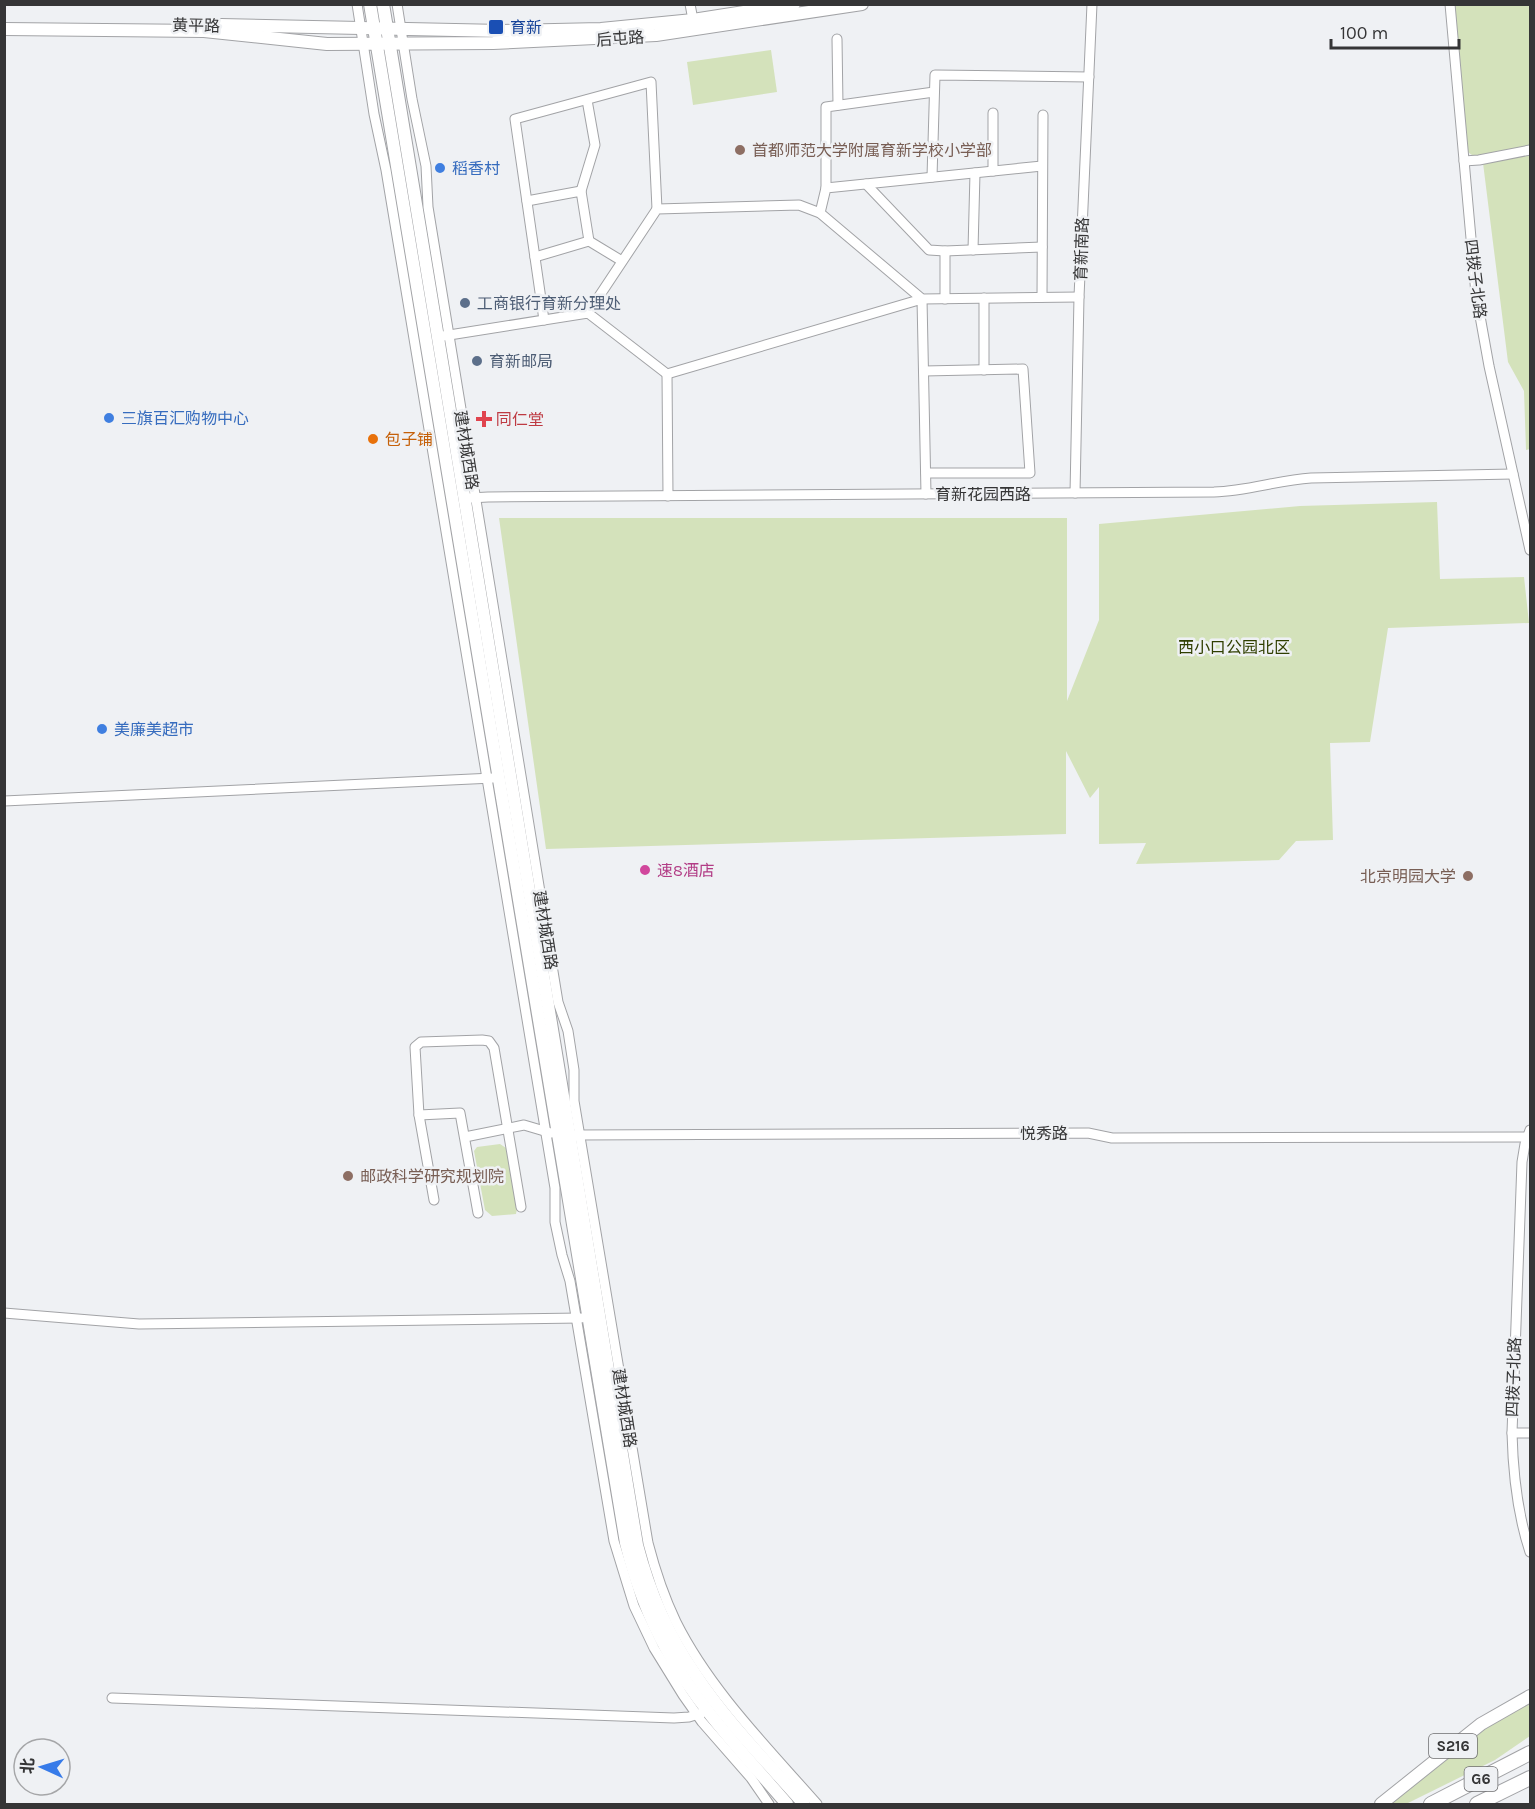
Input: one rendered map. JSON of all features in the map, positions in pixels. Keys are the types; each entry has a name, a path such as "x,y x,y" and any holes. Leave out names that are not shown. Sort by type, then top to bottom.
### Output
{"highway":[{"name":"G6","path":"1431,1804 1530,1753"},
{"name":"G6","path":"1477,1804 1530,1778"}],"main road":[{"name":"建材城西路","path":"370,4 390,44 443,336 498,777 639,1554 652,1594 687,1663 706,1708 804,1804"},
{"name":"建材城西路","path":"383,4 376,44 464,500"},
{"name":"后屯路","path":"380,28 512,31 601,29 693,20 794,4"},
{"name":"后屯路","path":"376,44 530,42 656,35 862,4"},
{"name":"黄平路","path":"4,21 380,28"},
{"name":"黄平路","path":"4,29 204,31 302,43 376,44"},
{"name":"建材城西路","path":"498,777 531,906 563,1134 582,1318 633,1571 648,1612 667,1650 706,1708 787,1804"},
{"name":"S216","path":"1381,1804 1481,1724 1530,1696"}],"street":[{"name":"建材城西路","path":"357,4 375,120 498,777"},
{"name":"建材城西路","path":"397,4 412,99 426,165 428,207 443,336"},
{"path":"690,4 693,20"},
{"name":"育新南路","path":"1075,493 1079,297 1092,4"},
{"name":"四拨子北路","path":"1450,4 1478,305 1489,366 1530,550"},
{"path":"837,39 838,105"},
{"path":"932,177 935,75 1089,77"},
{"path":"544,320 515,119 651,82 657,209 588,313"},
{"path":"820,213 826,188 826,107 934,92"},
{"path":"586,100 595,145 581,191 589,241"},
{"path":"993,113 993,171"},
{"path":"1041,297 1042,114"},
{"path":"1464,161 1530,150"},
{"path":"826,188 1042,166"},
{"path":"973,250 975,172"},
{"path":"866,184 929,250 1042,247"},
{"path":"527,201 581,191"},
{"path":"657,209 799,205 820,213 922,299 926,494"},
{"path":"535,256 589,241 622,261"},
{"path":"945,251 945,299"},
{"path":"667,374 922,299 1079,297"},
{"path":"984,298 984,370"},
{"path":"443,336 588,313 667,374"},
{"path":"924,371 1023,369 1030,473 926,473"},
{"path":"667,374 668,496"},
{"name":"育新花园西路","path":"464,500 668,496 1231,492 1295,479 1514,474"},
{"name":"建材城西路","path":"464,500 534,856 558,1002 568,1031 574,1070 574,1101 563,1134 648,1543 657,1575 676,1622 705,1670 723,1695 817,1804"},
{"path":"4,801 498,777"},
{"path":"531,906 534,856"},
{"path":"434,1200 419,1115 415,1047 421,1042 489,1041 494,1048 521,1207"},
{"path":"419,1115 460,1113 478,1212"},
{"name":"悦秀路","path":"465,1137 524,1125 563,1134 1088,1133 1112,1138 1529,1135"},
{"name":"四拨子北路","path":"1529,1135 1522,1162 1512,1433 1513,1467 1518,1502 1530,1552"},
{"path":"4,1313 139,1324 582,1318"},
{"path":"1512,1433 1530,1433"},
{"path":"112,1698 674,1718 706,1708"},
{"name":"建材城西路","path":"706,1708 769,1804"}],"green space":[{"path":"1451,5 1530,5 1530,449 1526,450 1524,391 1508,362 1483,163 1465,150"},
{"path":"771,50 777,92 693,105 687,62"},
{"name":"西小口公园北区","path":"1437,502 1440,579 1524,577 1529,623 1388,628 1370,742 1330,743 1333,840 1296,841 1279,860 1136,864 1146,843 1099,844 1099,787 1090,798 1066,751 1066,834 546,849 499,518 1067,518 1067,701 1099,620 1099,524 1300,506"},
{"path":"500,1144 506,1148 517,1209 516,1214 492,1216 485,1210 474,1151 477,1147"},
{"path":"1530,1702 1530,1736 1495,1760 1406,1804 1390,1804 1470,1738"}],"place":[{"name":"育新","path":"496,27"},
{"name":"首都师范大学附属育新学校小学部","path":"740,150"},
{"name":"稻香村","path":"440,168"},
{"name":"工商银行育新分理处","path":"465,303"},
{"name":"育新邮局","path":"477,361"},
{"name":"三旗百汇购物中心","path":"109,418"},
{"name":"同仁堂","path":"484,419"},
{"name":"包子铺","path":"373,439"},
{"name":"美廉美超市","path":"102,729"},
{"name":"速8酒店","path":"645,870"},
{"name":"北京明园大学","path":"1468,876"},
{"name":"邮政科学研究规划院","path":"348,1176"}]}
